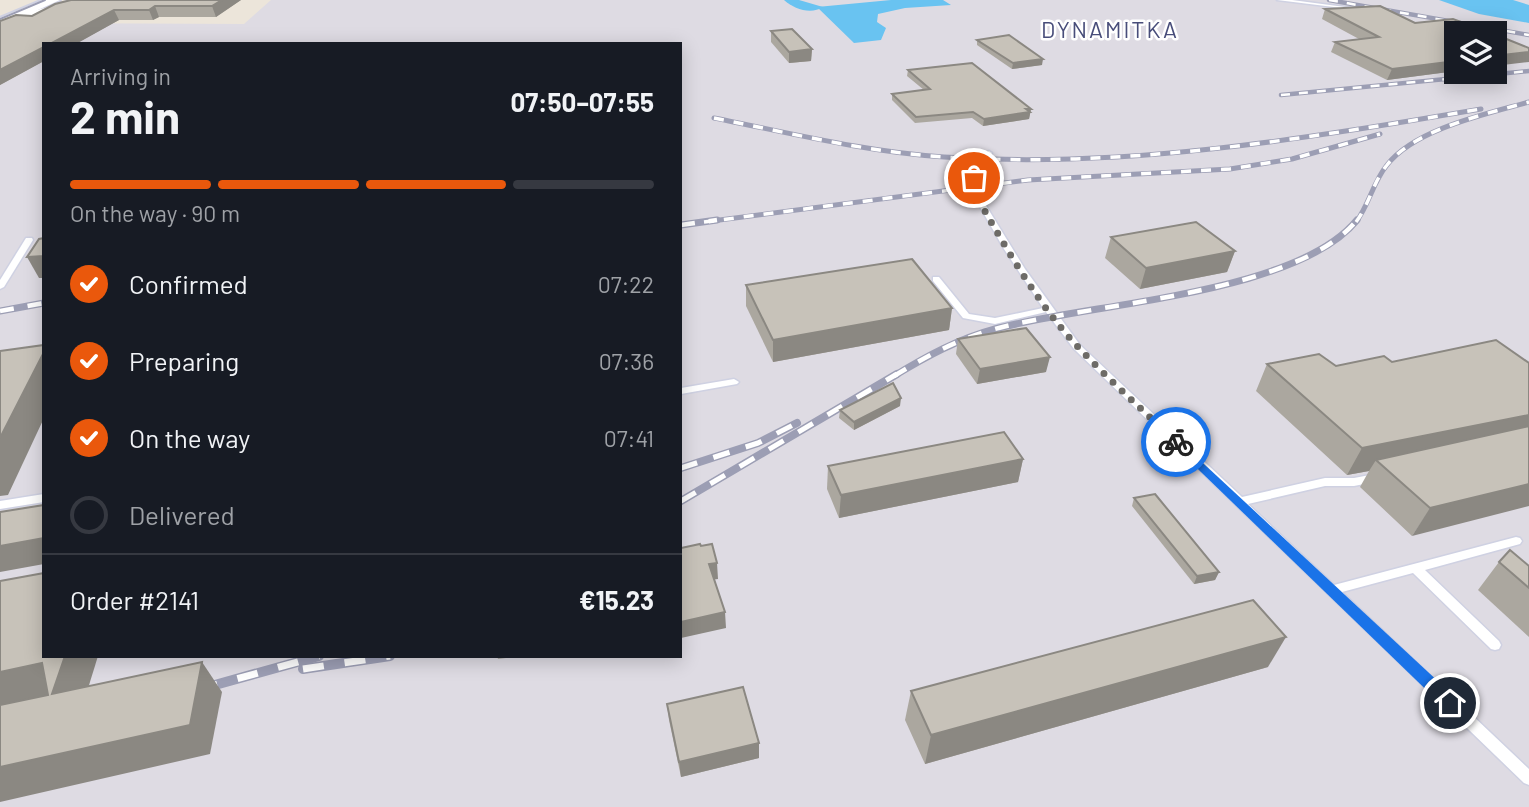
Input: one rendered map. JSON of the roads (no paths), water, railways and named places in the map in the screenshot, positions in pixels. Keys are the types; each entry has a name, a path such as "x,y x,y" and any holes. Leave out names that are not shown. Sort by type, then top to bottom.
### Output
{"main road":[{"path":"0,13 30,0"},
{"path":"0,23 54,0"}],"street":[{"path":"0,23 78,4"}],"lane":[{"path":"1279,0 1369,10"},
{"path":"989,153 971,186 1048,309 1077,347 1529,778"},
{"path":"0,287 29,240"},
{"path":"936,279 966,316 995,321 1048,309"},
{"path":"682,391 734,382"},
{"path":"1239,502 1325,482 1354,482 1380,476"},
{"path":"0,505 42,498"},
{"path":"1333,590 1516,541"},
{"path":"1415,568 1495,645"}],"water":[{"path":"891,0 943,0 951,5 905,8 878,14 877,22 886,28 881,40 854,43 817,7"},
{"path":"1439,0 1513,0 1529,5 1529,23 1479,14"}],"waterway":[{"path":"790,0 800,6 817,7"}],"tram line":[{"path":"0,19 45,0"}],"railway":[{"path":"1329,0 1529,35"},
{"path":"1281,95 1529,71"},
{"path":"1356,222 1382,172 1399,152 1452,124 1529,102"},
{"path":"714,118 886,151 1011,160 1079,159 1213,149 1481,109"},
{"path":"704,222 1028,180 1230,169 1292,159 1380,134"},
{"path":"682,225 717,220"},
{"path":"894,376 943,349 995,329 1188,293 1240,281 1288,265 1328,245 1357,220"},
{"path":"0,311 42,303"},
{"path":"682,500 897,374"},
{"path":"682,468 758,443 797,423"},
{"path":"197,690 312,658"},
{"path":"303,669 377,658"}],"district":[{"name":"DYNAMITKA","path":"1110,30"}]}
